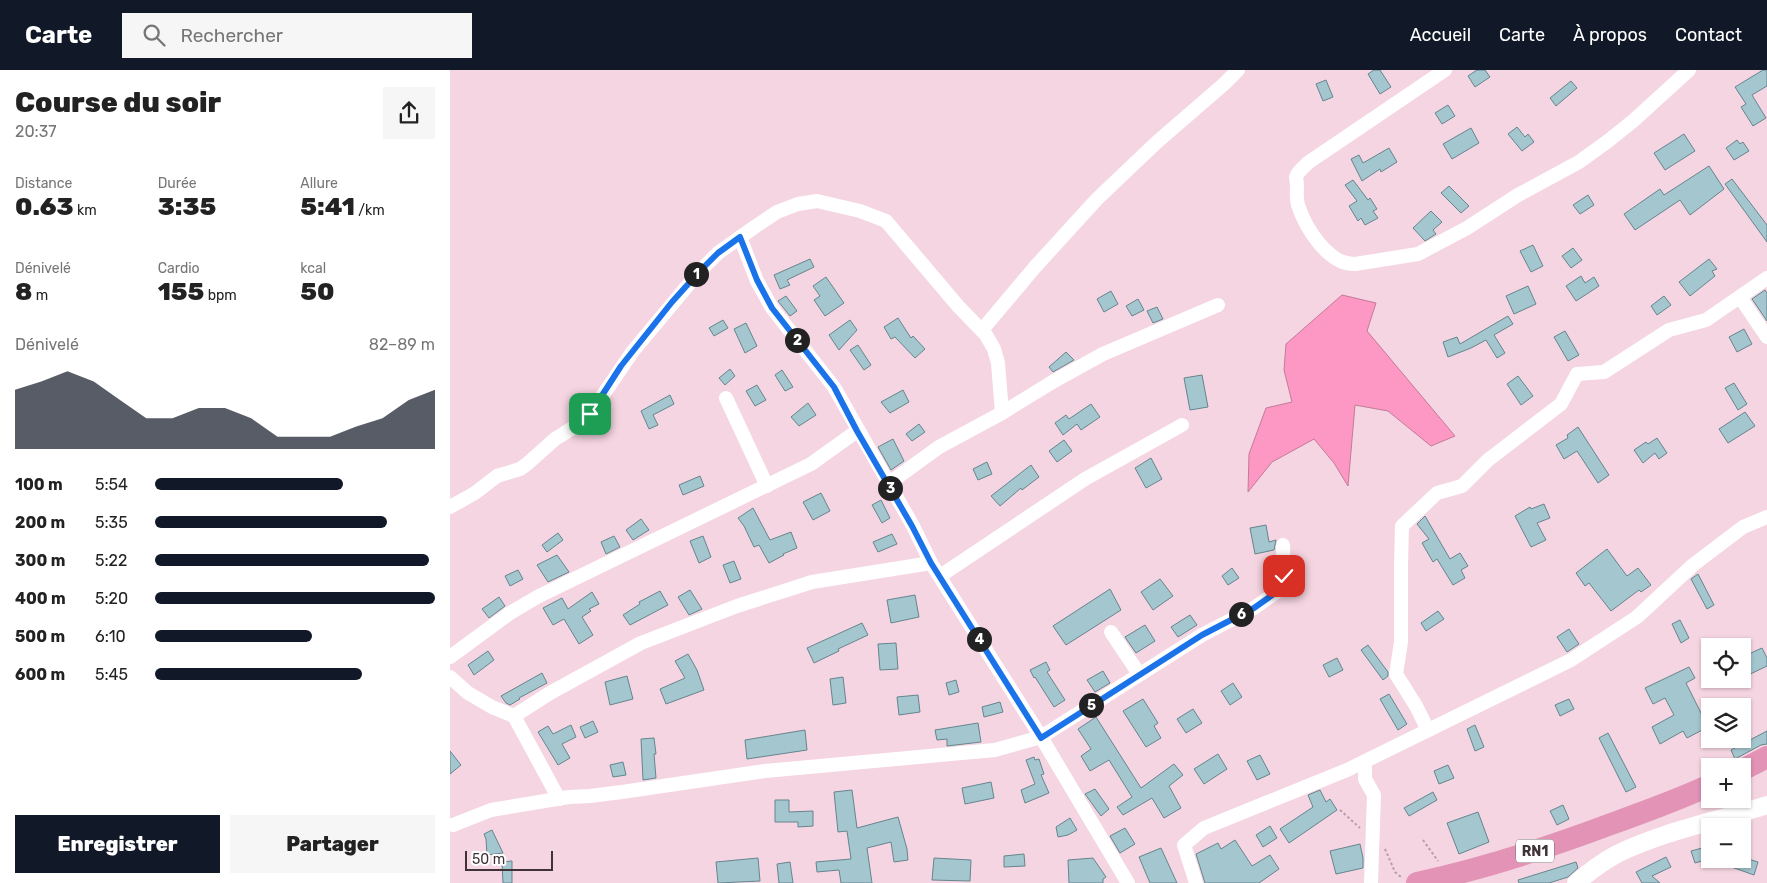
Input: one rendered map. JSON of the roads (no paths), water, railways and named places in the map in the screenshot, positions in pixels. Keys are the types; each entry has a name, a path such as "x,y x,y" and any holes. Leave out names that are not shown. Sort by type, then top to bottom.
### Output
{"highway":[{"path":"1751,765 1767,757"},
{"name":"RN1","path":"1411,883 1488,866 1576,837 1701,789"}],"street":[{"path":"982,330 1035,267 1098,199 1156,142 1238,70"},
{"path":"1445,70 1309,162 1296,177 1298,204 1308,228 1315,240 1338,260 1355,264 1418,254 1445,240 1518,195 1560,173 1601,146 1639,116 1689,70"},
{"path":"450,507 475,493 497,476 520,469 528,464 555,439 590,414 621,366 672,302 699,272 718,253 740,237 777,212 798,204 817,201 876,216 886,221 958,306 982,330 994,349 998,363 1002,413"},
{"path":"740,237 757,280 772,308 834,387 931,563 1041,738 1128,883"},
{"path":"1428,730 1396,674 1401,642 1402,526 1437,493 1462,486 1488,460 1561,404 1577,374 1604,372 1669,330 1706,320 1767,278"},
{"path":"1740,297 1767,337"},
{"path":"888,484 939,447 1002,413 1054,380 1103,354 1218,305"},
{"path":"726,398 767,486"},
{"path":"940,576 1085,479 1182,426"},
{"path":"450,657 510,613 539,596 811,464 857,431"},
{"path":"1196,883 1184,845 1204,828 1365,762 1572,660 1637,617 1693,566 1743,527 1767,517"},
{"path":"453,825 491,810 569,797 622,792 765,771 995,750 1041,738 1139,674 1202,635 1254,608 1278,591 1284,576 1282,545"},
{"path":"514,716 550,693 641,643 737,606 812,582 931,563"},
{"path":"1111,632 1139,674"},
{"path":"450,677 468,693 492,707 514,716 559,799"},
{"path":"1365,762 1365,779 1374,795 1370,883"},
{"path":"1576,883 1611,858 1644,843 1767,805"}]}
